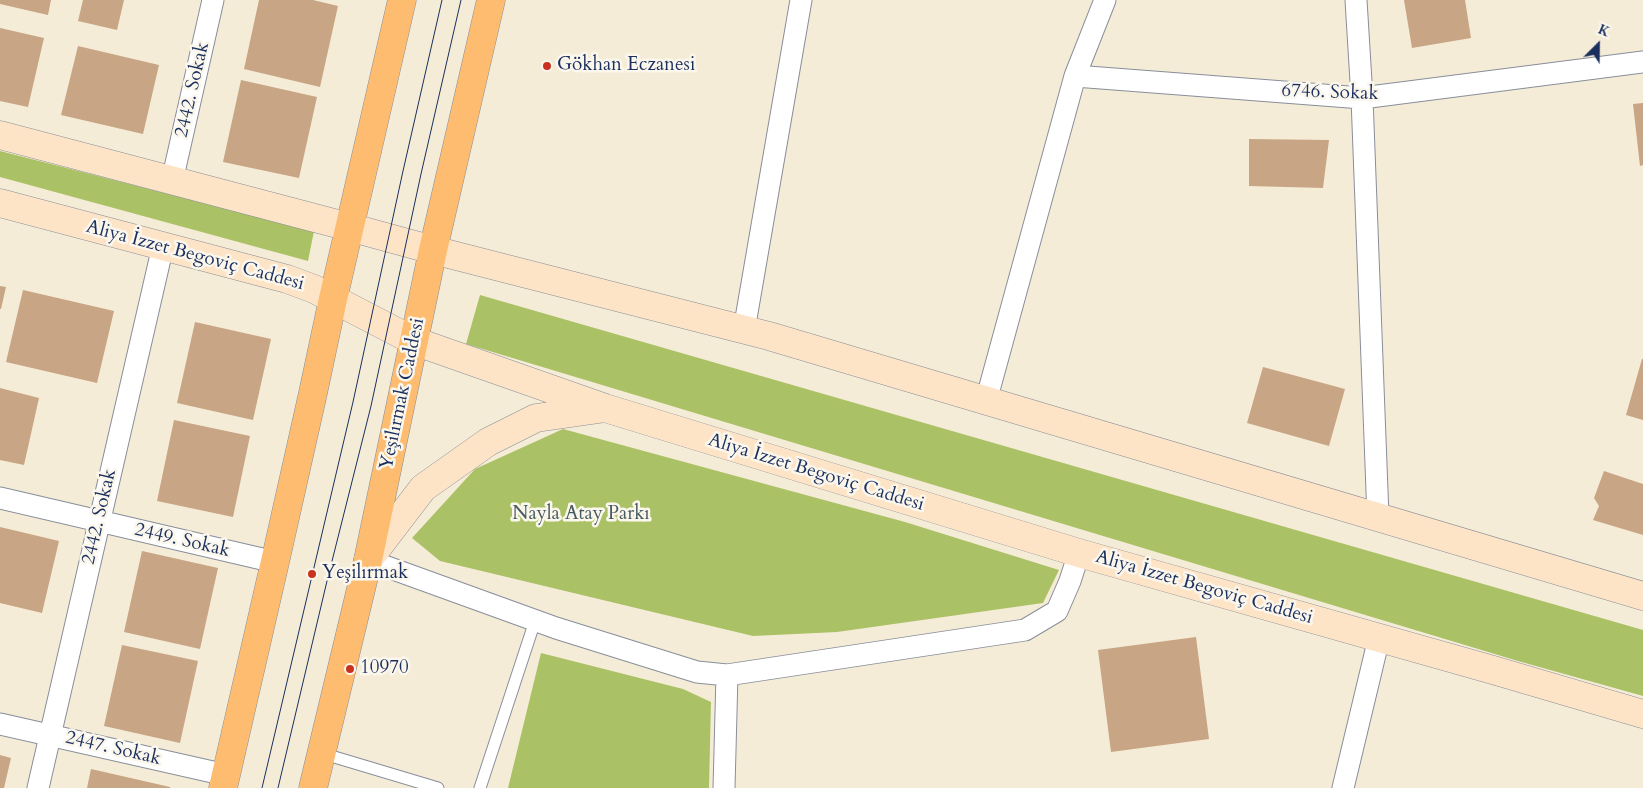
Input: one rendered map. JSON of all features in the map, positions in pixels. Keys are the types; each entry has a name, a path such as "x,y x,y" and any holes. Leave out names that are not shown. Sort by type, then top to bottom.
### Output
{"main road":[{"path":"224,781 276,562 349,227 402,0"},
{"name":"Yeşilırmak Caddesi","path":"313,788 368,560 414,341 491,0"},
{"path":"0,135 744,330 1643,596"},
{"name":"Aliya İzzet Begoviç Caddesi","path":"0,203 287,279 314,289 414,341 605,408 1079,553 1643,714"},
{"path":"368,560 422,488 488,442 536,418 605,408"}],"street":[{"name":"2442. Sokak","path":"172,181 213,0"},
{"path":"744,330 801,0"},
{"path":"986,401 1075,76 1104,0"},
{"path":"1356,0 1362,98 1378,517"},
{"name":"6746. Sokak","path":"1075,76 1362,98 1643,62"},
{"name":"2442. Sokak","path":"38,788 163,246"},
{"name":"2449. Sokak","path":"0,498 276,562"},
{"path":"368,560 535,621 697,672 727,674 1025,630 1057,611 1070,581 1079,553"},
{"path":"1343,788 1379,638"},
{"path":"724,788 727,674"},
{"name":"2447. Sokak","path":"0,724 50,735 224,781"}],"lane":[{"path":"480,788 535,621"},
{"path":"321,754 438,788"}],"green space":[{"path":"0,151 314,231 308,261 0,177"},
{"path":"480,295 1643,630 1643,696 1518,661 466,344"},
{"name":"Nayla Atay Parkı","path":"563,429 905,522 1059,570 1043,603 837,632 753,636 440,561 412,538 475,469"},
{"path":"541,653 683,689 711,702 709,788 508,788"}],"building":[{"path":"0,0 51,0 48,15 0,4"},
{"path":"83,0 124,0 117,30 78,21"},
{"path":"259,0 313,0 338,6 320,87 244,69"},
{"path":"1404,0 1465,0 1471,38 1412,48"},
{"path":"0,28 44,38 28,107 0,101"},
{"path":"78,46 159,65 143,134 61,115"},
{"path":"241,80 317,97 299,178 223,162"},
{"path":"1643,103 1643,165 1640,166 1633,104"},
{"path":"1249,139 1329,140 1323,188 1249,186"},
{"path":"0,286 6,287 1,309 0,309"},
{"path":"23,290 114,311 97,383 6,362"},
{"path":"195,322 271,339 253,420 177,403"},
{"path":"1643,359 1643,420 1626,415"},
{"path":"1263,367 1345,389 1329,446 1247,423"},
{"path":"0,388 39,398 24,465 0,460"},
{"path":"174,420 250,436 233,517 157,501"},
{"path":"1604,471 1643,484 1643,535 1593,520 1599,506 1594,498"},
{"path":"0,527 59,541 42,613 0,603"},
{"path":"142,551 218,568 200,649 124,632"},
{"path":"1196,637 1209,739 1111,752 1098,650"},
{"path":"122,645 198,661 180,743 104,726"},
{"path":"0,755 11,758 4,788 0,788"},
{"path":"91,769 170,787 170,788 87,788"}],"tram line":[{"path":"262,788 353,402 442,0"},
{"path":"278,788 371,406 461,0"}],"place":[{"name":"Gökhan Eczanesi","path":"547,66"},
{"name":"Yeşilırmak","path":"312,574"},
{"name":"10970","path":"350,669"}]}
